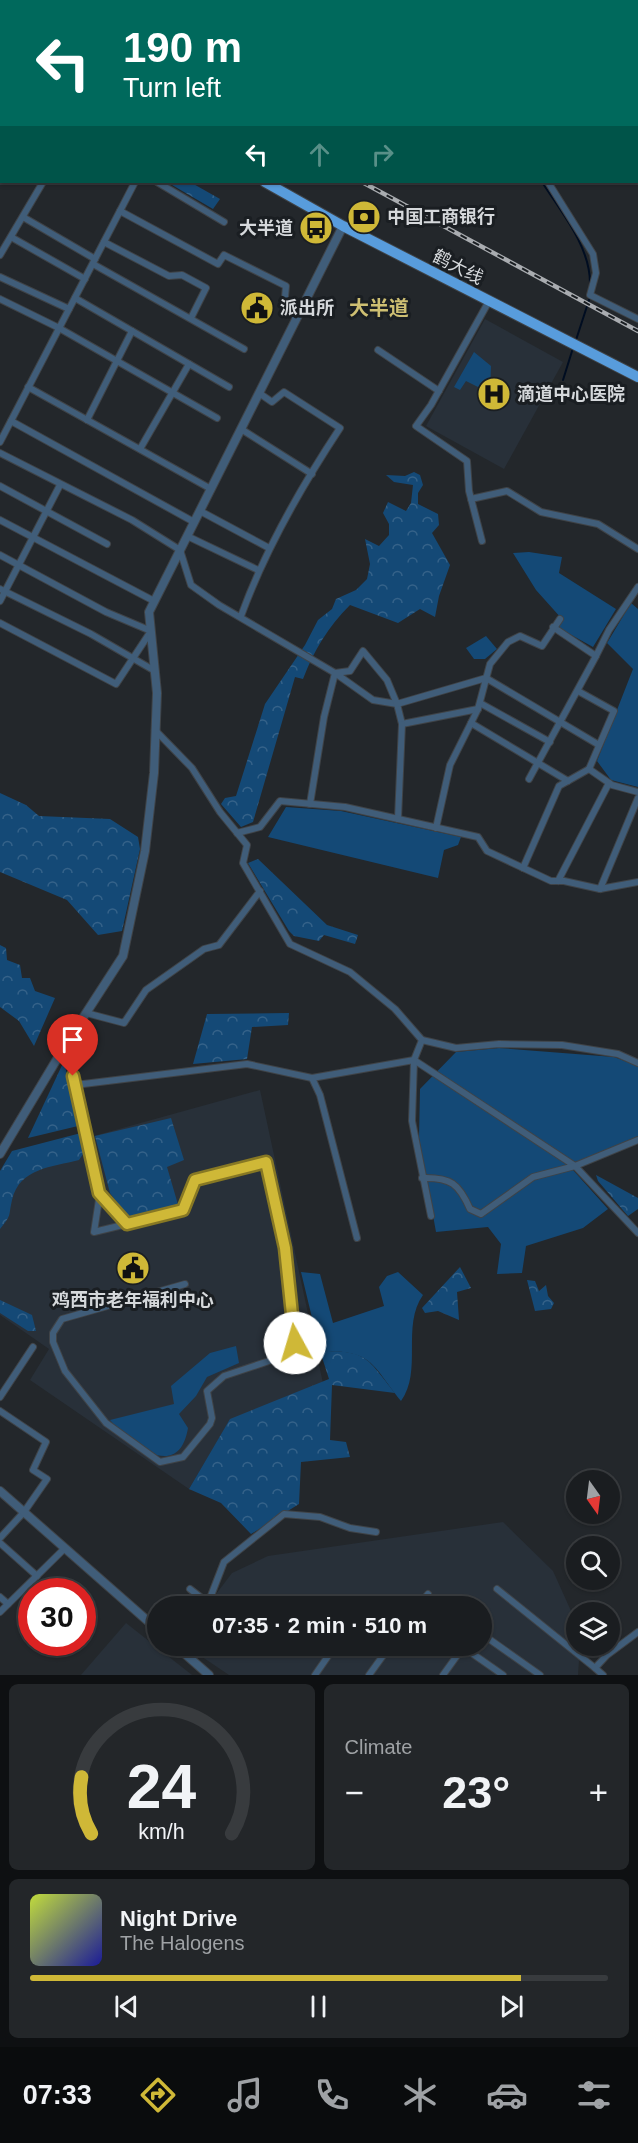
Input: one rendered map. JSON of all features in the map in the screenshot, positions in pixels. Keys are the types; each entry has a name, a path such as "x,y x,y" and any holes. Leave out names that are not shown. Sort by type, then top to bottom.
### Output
{"highway":[{"name":"鹤大线","path":"267,183 343,226 638,377"}],"street":[{"path":"0,255 42,183"},
{"path":"0,442 134,183"},
{"path":"159,183 224,222"},
{"path":"549,183 593,254 597,273 590,295 638,319"},
{"path":"120,211 218,264 224,255 286,286 284,308 297,318"},
{"path":"22,217 244,349"},
{"path":"0,1154 66,1044 123,956 145,851 155,730 154,671 149,612 343,226"},
{"path":"11,237 85,279"},
{"path":"104,242 169,276 182,275 206,288 191,318"},
{"path":"0,277 69,309"},
{"path":"75,298 230,387"},
{"path":"0,299 59,328 217,418"},
{"path":"482,541 471,499 467,461 416,426 439,391 489,301"},
{"path":"87,420 132,331"},
{"path":"378,350 439,391"},
{"path":"140,449 189,364"},
{"path":"28,387 211,489"},
{"path":"241,616 269,548 340,428 284,393 272,402 259,393"},
{"path":"11,421 194,522"},
{"path":"241,429 312,474"},
{"path":"0,453 132,520 180,550 191,585 219,605 334,673 373,700 397,704 486,678 560,724 599,745"},
{"path":"0,601 2,591 34,538 60,485"},
{"path":"0,486 107,544"},
{"path":"471,499 507,491 541,512 598,524 638,549"},
{"path":"200,511 269,548"},
{"path":"0,520 154,601"},
{"path":"187,536 258,570"},
{"path":"0,555 106,612 151,631"},
{"path":"530,779 609,630 638,587"},
{"path":"2,591 154,671"},
{"path":"436,828 450,765 479,706 490,664 508,642 520,636 542,646 560,619"},
{"path":"0,623 116,684 151,631"},
{"path":"553,627 596,656"},
{"path":"334,673 350,671 363,651 387,680 402,724 398,819"},
{"path":"310,804 324,717 334,673"},
{"path":"523,868 559,786 589,769 614,711 578,691"},
{"path":"402,724 479,706 550,742"},
{"path":"471,723 568,781"},
{"path":"155,730 192,768 220,812 247,844 243,863 290,944 350,972 395,1010 422,1040 456,1048 499,1044 562,1045 618,1054 638,1063"},
{"path":"589,769 609,783 638,792"},
{"path":"558,881 609,783"},
{"path":"600,889 638,798"},
{"path":"237,832 260,827 280,801 345,807 478,837 487,851 551,881 600,889 638,882"},
{"path":"86,1013 124,1023 146,990 204,949 219,945 260,891"},
{"path":"422,1040 414,1060 412,1121 431,1216"},
{"path":"66,1044 99,1193 94,1232 183,1210 195,1180 266,1162 285,1248 295,1343 281,1357 224,1376 207,1391 212,1418 210,1424 183,1457 160,1462 106,1423 65,1371 53,1342 53,1333 62,1319 185,1284"},
{"path":"75,1085 247,1064 312,1078 414,1060 575,1166 638,1233"},
{"path":"312,1078 320,1095 357,1238"},
{"path":"423,1178 440,1177 461,1188 470,1209 481,1214 533,1177 575,1166 638,1140"},
{"path":"99,1193 127,1224"},
{"path":"0,1397 33,1347"},
{"path":"0,1411 46,1442 33,1470 47,1479 0,1541 37,1576"},
{"path":"0,1491 147,1620"},
{"path":"211,1596 224,1562 284,1514 320,1517 350,1528 376,1532"},
{"path":"0,1612 64,1548"},
{"path":"190,1589 197,1596"},
{"path":"497,1589 603,1675"},
{"path":"0,1597 8,1604"},
{"path":"595,1668 607,1655 638,1632"},
{"path":"492,1641 540,1675"},
{"path":"187,1656 209,1675"},
{"path":"315,1675 328,1656"},
{"path":"369,1675 383,1656"},
{"path":"443,1675 457,1656"},
{"path":"477,1656 502,1675"}],"shaded area":[{"name":"滴道中心医院","path":"485,319 563,362 504,469 426,426"},
{"path":"260,1090 324,1388 228,1423 189,1489 30,1380 49,1349 0,1315 0,1189 18,1157"},
{"path":"503,1522 553,1571 567,1602 566,1656 579,1656 578,1675 229,1675 201,1656 492,1656 492,1596 215,1596 232,1573 268,1556"},
{"path":"126,1623 147,1640 147,1656 168,1656 192,1675 81,1675"}],"green space":[{"path":"169,183 192,183 220,199 213,209"},
{"path":"474,352 491,366 490,393 466,381 460,390 454,387"},
{"path":"414,472 420,475 423,485 418,493 418,504 438,514 439,525 432,533 450,565 439,596 435,617 420,609 398,623 350,605 342,613 322,639 303,679 295,677 253,822 241,827 221,804 225,798 236,796 265,704 305,645 318,620 332,609 336,599 356,590 367,579 370,564 365,539 379,546 389,535 389,524 383,513 388,502 406,511 411,503 413,485 394,482 386,475 405,476"},
{"path":"529,552 562,557 559,573 616,609 593,647 557,627 562,619 536,590 513,553"},
{"path":"631,603 638,609 638,787 611,780 597,761 633,669 607,643"},
{"path":"486,636 497,649 485,659 474,659 466,648"},
{"path":"0,793 26,805 39,816 110,819 138,837 140,849 122,931 98,935 67,900 0,872"},
{"path":"286,807 341,811 461,837 458,845 444,850 438,878 268,837"},
{"path":"258,859 327,925 358,935 355,944 324,935 319,941 294,936 248,863"},
{"path":"0,945 6,948 7,960 20,965 22,978 30,978 35,991 55,998 34,1046 19,1021 0,1007"},
{"path":"289,1013 288,1025 252,1027 247,1059 193,1064 207,1014"},
{"path":"499,1048 614,1057 638,1066 638,1136 573,1170 608,1209 583,1228 526,1246 522,1273 497,1274 501,1244 488,1227 436,1232 419,1138 420,1089 456,1052"},
{"path":"64,1061 78,1126 28,1138"},
{"path":"171,1118 184,1160 167,1167 179,1208 130,1220 110,1193 95,1136"},
{"path":"81,1133 85,1151 79,1160 48,1167 29,1175 22,1181 16,1189 8,1218 0,1229 0,1171 12,1151"},
{"path":"596,1175 638,1198 638,1209 628,1216 598,1181"},
{"path":"460,1267 471,1288 457,1292 459,1320 438,1311 425,1313 422,1308"},
{"path":"301,1272 320,1274 333,1323 384,1306 379,1287 387,1276 398,1272 423,1295 413,1320 411,1376 401,1401 369,1361 351,1353 320,1351"},
{"path":"527,1280 535,1281 539,1291 546,1285 548,1296 554,1303 551,1309 535,1311"},
{"path":"0,1300 32,1315 36,1331 28,1331 0,1313"},
{"path":"236,1346 239,1363 207,1377 196,1396 179,1414 188,1428 183,1444 175,1453 165,1456 142,1448 130,1440 110,1420 174,1404 171,1386 210,1353"},
{"path":"320,1351 348,1352 365,1358 395,1393 332,1385 330,1440 346,1442 350,1457 301,1462 299,1504 251,1534 221,1503 189,1489 230,1419 329,1379"}],"waterway":[{"path":"543,183 566,217 580,243 589,269 590,283"},
{"path":"576,340 590,297"},
{"path":"563,380 573,348"}],"railway":[{"path":"364,183 638,331"}],"place":[{"name":"中国工商银行","path":"364,217"},
{"name":"大半道","path":"316,228"},
{"name":"派出所","path":"257,308"},
{"name":"滴道中心医院","path":"494,394"},
{"name":"鸡西市老年福利中心","path":"133,1268"}],"district":[{"name":"大半道","path":"379,308"}],"route":[{"path":"73,1076 99,1193 127,1224 183,1210 195,1180 266,1162 285,1248 295,1343"}]}
